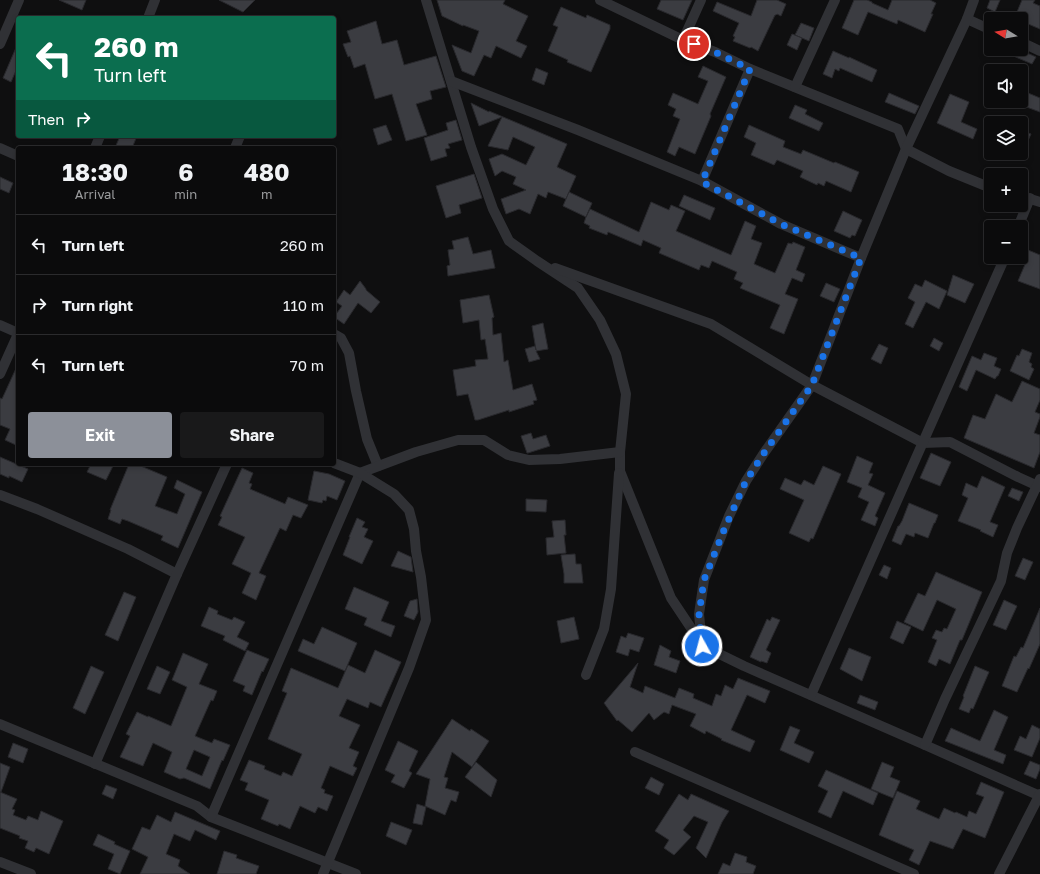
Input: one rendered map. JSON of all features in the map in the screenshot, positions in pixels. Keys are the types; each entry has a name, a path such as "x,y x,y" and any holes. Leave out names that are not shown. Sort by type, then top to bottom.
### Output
{"street":[{"path":"0,44 19,0"},
{"path":"149,16 155,0"},
{"path":"426,0 471,147 496,216 508,241 537,262 578,288 600,320 616,354 626,394 620,452 620,471 611,589 604,628 586,675"},
{"path":"600,0 683,40 898,129 906,149 984,185"},
{"path":"683,40 701,0"},
{"path":"795,87 835,0"},
{"path":"702,646 699,614 704,580 729,516 746,481 812,385 861,258 906,149 974,0"},
{"path":"966,19 984,27"},
{"path":"1028,45 1040,51"},
{"path":"702,182 750,69"},
{"path":"451,81 578,130 702,182 781,224 861,258"},
{"path":"0,148 16,155"},
{"path":"1021,220 1030,199"},
{"path":"537,262 711,324 812,385 923,443 950,442 1018,477 1039,484 1017,528 1007,553 1001,581 925,744"},
{"path":"811,695 1001,264"},
{"path":"0,325 16,332"},
{"path":"336,335 341,338 349,353 367,439 378,466"},
{"path":"0,374 16,338"},
{"path":"211,817 360,473 416,452 458,440 484,440 508,455 529,460 560,459 620,452"},
{"path":"323,874 409,668 426,620 414,529 408,510 394,494 360,473 336,464"},
{"path":"95,764 226,466"},
{"path":"620,471 671,598 702,646 744,666 1040,795 998,874"},
{"path":"0,495 128,548 178,574"},
{"path":"0,724 197,806 211,817 356,874"},
{"path":"635,752 914,874"},
{"path":"0,862 31,874"}],"building":[{"path":"59,0 86,0 82,10"},
{"path":"219,0 255,0 243,12"},
{"path":"437,0 505,0 503,4 528,16 516,41 527,46 521,58 496,46 491,58 484,55 474,76 462,71 452,45 471,53 479,31 463,26 442,16"},
{"path":"661,0 692,0 683,20 657,9"},
{"path":"757,0 777,0 786,4 781,16 777,14 775,15 758,51 733,41 735,37 733,36 739,23 713,11 717,2 751,16"},
{"path":"854,0 867,0 888,10 892,0 930,0 936,3 925,32 898,20 897,24 868,12 858,35 842,28"},
{"path":"990,0 1000,0 995,12 987,8"},
{"path":"1022,0 1035,0 1033,3 1040,6 1040,29 1028,24 1028,12 1017,12"},
{"path":"561,7 586,18 587,15 610,25 610,29 591,72 567,62 568,60 548,51 558,27 553,25"},
{"path":"376,21 382,44 397,40 404,65 436,56 446,87 430,91 432,99 416,104 427,135 406,141 392,94 375,99 365,64 354,68 350,56 348,57 343,44 351,42 347,31"},
{"path":"801,23 814,28 809,41 795,35"},
{"path":"792,34 802,38 797,50 787,45"},
{"path":"16,48 16,71 11,82 3,78"},
{"path":"833,51 877,70 872,82 840,68 839,71 835,69 832,78 823,74"},
{"path":"1028,53 1036,57 1032,64 1013,56 1028,56"},
{"path":"703,66 726,77 695,154 679,147 675,156 667,152 680,119 673,116 676,109 668,105 673,93 698,104 708,81 698,77"},
{"path":"536,68 548,73 544,85 532,80"},
{"path":"889,93 919,106 915,114 885,102"},
{"path":"1028,93 1040,98 1040,112 1028,108"},
{"path":"950,94 969,102 961,122 977,129 973,139 937,123"},
{"path":"471,103 489,112 489,111 567,144 557,167 576,176 566,199 548,192 546,198 538,194 530,214 519,209 506,214 501,199 526,190 513,184 516,177 502,171 495,176 489,159 502,154 526,165 535,147 513,137 508,150 488,146 502,117 479,126"},
{"path":"795,105 807,110 805,114 823,123 819,131 789,118"},
{"path":"456,120 462,140 448,144 450,148 445,149 447,156 431,161 424,138 448,130 446,123"},
{"path":"386,125 392,140 378,145 373,129"},
{"path":"749,125 785,141 783,147 801,154 803,150 859,172 851,192 826,181 824,186 818,183 817,185 800,177 803,171 777,160 774,165 751,155 756,143 744,137"},
{"path":"1028,133 1031,134 1028,141"},
{"path":"119,138 136,138 133,146 116,146"},
{"path":"474,174 482,198 459,205 461,213 446,218 436,186"},
{"path":"0,177 13,183 9,193 0,189"},
{"path":"569,192 592,203 586,217 563,206"},
{"path":"684,195 715,208 710,220 679,206"},
{"path":"651,202 669,210 671,205 685,211 676,231 731,255 745,221 756,226 751,239 762,243 754,264 775,273 788,243 792,244 793,242 805,247 796,270 805,274 802,282 792,278 785,294 798,299 784,334 770,328 780,305 740,288 743,283 734,279 737,272 712,261 709,268 701,265 699,270 659,253 661,248 643,240 641,246 608,232 607,235 589,228 590,226 584,223 590,209 639,232"},
{"path":"843,211 862,220 855,236 852,235 850,238 834,231"},
{"path":"468,237 473,254 491,250 495,268 448,276 447,266 450,265 448,250 454,249 452,241"},
{"path":"1028,250 1040,255 1040,289 1018,281 1025,264 1028,264"},
{"path":"953,275 974,284 965,303 947,295"},
{"path":"925,280 947,291 939,309 926,302 913,328 905,324 915,302 908,298 915,284 922,287"},
{"path":"360,281 366,290 380,302 371,313 358,303 344,324 336,318 336,314 342,306 336,302 344,290 350,295"},
{"path":"826,283 840,289 834,302 820,296"},
{"path":"489,295 494,317 492,318 493,335 501,333 504,362 508,360 513,390 532,384 537,400 533,401 534,404 475,420 468,394 457,396 453,370 476,366 475,360 488,359 485,339 481,340 479,320 463,323 460,300"},
{"path":"543,323 548,349 536,351 540,359 529,362 525,349 535,346 536,350 532,326"},
{"path":"934,338 943,343 939,351 930,346"},
{"path":"879,344 888,348 881,364 871,359"},
{"path":"1022,349 1032,353 1029,362 1032,364 1031,367 1034,369 1029,380 1010,371 1017,355 1019,356"},
{"path":"984,353 997,358 994,366 1001,369 998,376 995,379 976,370 967,391 959,387 972,356 981,360"},
{"path":"16,368 16,445 5,440 10,429 0,425 0,398 2,399"},
{"path":"1022,381 1040,389 1040,400 1035,412 1040,414 1040,417 1034,433 1040,435 1040,452 1034,468 964,438 973,415 985,419 996,394 1012,402"},
{"path":"531,433 533,439 546,435 550,446 527,453 521,436"},
{"path":"931,453 951,462 940,486 920,478"},
{"path":"857,456 873,463 869,473 873,474 868,485 885,493 875,516 878,518 875,526 861,520 869,502 858,497 862,488 847,482"},
{"path":"0,457 16,464 16,466 21,466 28,469 22,482 0,474"},
{"path":"90,466 113,466 106,480 87,472"},
{"path":"128,466 141,466 167,477 155,506 177,514 185,494 174,488 177,480 202,492 178,548 161,540 163,536 128,521 122,519 120,524 108,519 110,510"},
{"path":"823,466 841,474 813,539 811,538 809,542 789,533 804,500 780,489 785,478 801,485 804,480 814,485"},
{"path":"242,468 253,473 249,483 252,484 250,489 285,504 288,497 308,505 301,518 293,515 286,531 280,528 259,573 266,576 256,600 242,593 251,573 232,564 245,537 218,525 222,517 220,516"},
{"path":"314,471 329,474 345,481 337,500 327,496 326,501 323,500 322,503 308,500"},
{"path":"982,476 1005,487 990,522 998,525 993,537 980,531 981,530 958,521 968,498 962,495 966,483 977,488"},
{"path":"1012,488 1023,492 1019,501 1008,496"},
{"path":"526,499 547,500 546,512 526,511"},
{"path":"909,503 938,515 928,538 915,533 914,537 906,534 901,545 892,541"},
{"path":"357,518 365,522 362,527 368,529 364,537 373,541 362,564 343,555"},
{"path":"565,520 566,535 564,535 566,553 547,555 546,538 554,537 552,521"},
{"path":"398,551 411,557 413,572 391,566"},
{"path":"575,554 576,564 581,564 583,583 564,583 561,555"},
{"path":"1023,558 1033,562 1025,580 1015,576"},
{"path":"884,565 891,568 887,579 879,575"},
{"path":"936,572 982,592 962,640 960,640 950,664 939,659 936,666 928,662 937,640 932,638 936,630 942,632 944,628 947,629 956,609 937,600 923,631 904,622 918,593 925,596"},
{"path":"354,587 389,602 381,621 395,626 391,637 364,625 367,618 345,609"},
{"path":"124,592 136,597 118,641 105,635"},
{"path":"417,599 418,612 414,620 404,616 410,601"},
{"path":"1004,600 1017,606 1006,630 993,625"},
{"path":"209,607 218,611 217,614 232,620 234,617 245,622 237,637 249,643 245,651 223,640 225,636 201,626"},
{"path":"1040,608 1040,644 1017,692 1002,686 1014,656 1016,657 1021,647 1023,648"},
{"path":"574,617 579,639 561,643 557,621"},
{"path":"772,617 780,620 766,650 771,653 767,663 761,662 750,657 767,619 770,621"},
{"path":"897,621 911,627 903,644 890,638"},
{"path":"322,627 357,643 345,671 298,651 303,639 314,644"},
{"path":"628,633 644,638 639,652 630,649 628,656 616,652 621,636 626,638"},
{"path":"660,645 671,651 669,657 680,661 676,673 654,665"},
{"path":"849,648 871,657 862,681 840,669"},
{"path":"247,650 269,659 263,672 262,671 252,695 243,691 245,686 233,681"},
{"path":"375,650 401,662 381,707 370,702 368,708 347,699 339,716 360,725 349,748 359,752 353,766 357,768 353,776 330,766 321,788 325,790 324,793 333,796 327,811 318,807 315,813 300,806 290,829 261,819 269,800 245,790 248,783 240,780 249,760 265,766 264,769 281,776 283,772 292,776 302,754 268,739 287,693 282,691 291,668 338,688 348,665 365,673"},
{"path":"183,653 208,664 199,684 217,691 213,701 211,700 195,736 212,743 214,739 230,745 210,789 184,778 180,779 164,772 172,752 153,743 143,766 120,757 130,736 126,734 137,712 171,726 187,687 172,680","holes":["194,750 210,757 202,776 186,769"]},
{"path":"638,663 630,687 643,693 645,686 675,698 679,688 694,694 693,698 712,706 716,694 721,696 725,685 733,689 738,678 770,691 765,703 747,695 731,730 755,741 750,752 721,740 722,739 706,731 705,734 690,726 696,714 672,705 669,714 664,712 654,720 649,713 632,732 618,720 617,721 604,703"},
{"path":"91,666 104,672 85,714 73,708"},
{"path":"157,666 170,672 160,694 147,689"},
{"path":"975,666 989,672 973,709 971,708 969,713 959,709"},
{"path":"860,695 878,702 875,710 857,703"},
{"path":"994,710 1008,717 994,750 1006,755 1003,764 945,741 951,728 980,741"},
{"path":"452,719 489,741 472,767 452,752 444,777 448,778 445,788 459,792 456,802 451,800 445,815 425,806 430,779 416,774"},
{"path":"1032,725 1040,729 1040,738 1032,757 1014,750 1020,736 1026,739"},
{"path":"790,726 800,730 794,743 814,752 809,763 780,750"},
{"path":"398,741 418,751 409,771 412,773 404,788 391,782 395,775 385,770"},
{"path":"13,743 28,749 23,763 8,757"},
{"path":"1030,761 1040,765 1036,779 1024,774"},
{"path":"476,762 497,780 491,797 465,777"},
{"path":"882,762 894,767 890,777 900,781 893,798 871,789"},
{"path":"0,763 10,767 1,792 0,792"},
{"path":"826,770 878,793 873,805 843,791 831,818 818,812 828,791 818,786"},
{"path":"651,777 664,784 659,795 645,788"},
{"path":"981,782 1004,792 985,838 963,829 953,849 930,841 919,865 909,860 914,850 879,835 897,791 920,801 916,809 939,819 944,808 967,817 969,811 976,814 984,797 976,794"},
{"path":"106,785 117,789 113,799 102,794"},
{"path":"0,792 17,799 12,809 15,810 13,815 26,820 28,816 38,820 41,811 63,821 49,854 36,848 34,852 25,848 28,841 0,828"},
{"path":"679,794 688,800 691,794 729,811 722,822 706,858 696,848 708,822 694,816 683,830 691,837 674,855 664,848 669,840 655,831"},
{"path":"417,804 426,807 422,825 413,823"},
{"path":"175,812 220,831 216,840 195,830 190,841 174,834 166,854 180,860 178,866 190,874 140,874 148,857 132,849 142,827 150,830 157,815 171,822"},
{"path":"391,822 412,830 406,845 386,836"},
{"path":"98,834 115,842 114,844 130,851 120,874 108,869 114,854 93,845"},
{"path":"224,851 237,855 236,858 259,866 256,874 217,874"},
{"path":"735,853 747,857 746,862 756,866 753,874 718,874 723,863 730,866"}],"route":[{"path":"694,44 715,52 750,69 702,182 781,224 861,258 812,385 746,481 729,516 704,580 699,614 702,646"}]}
